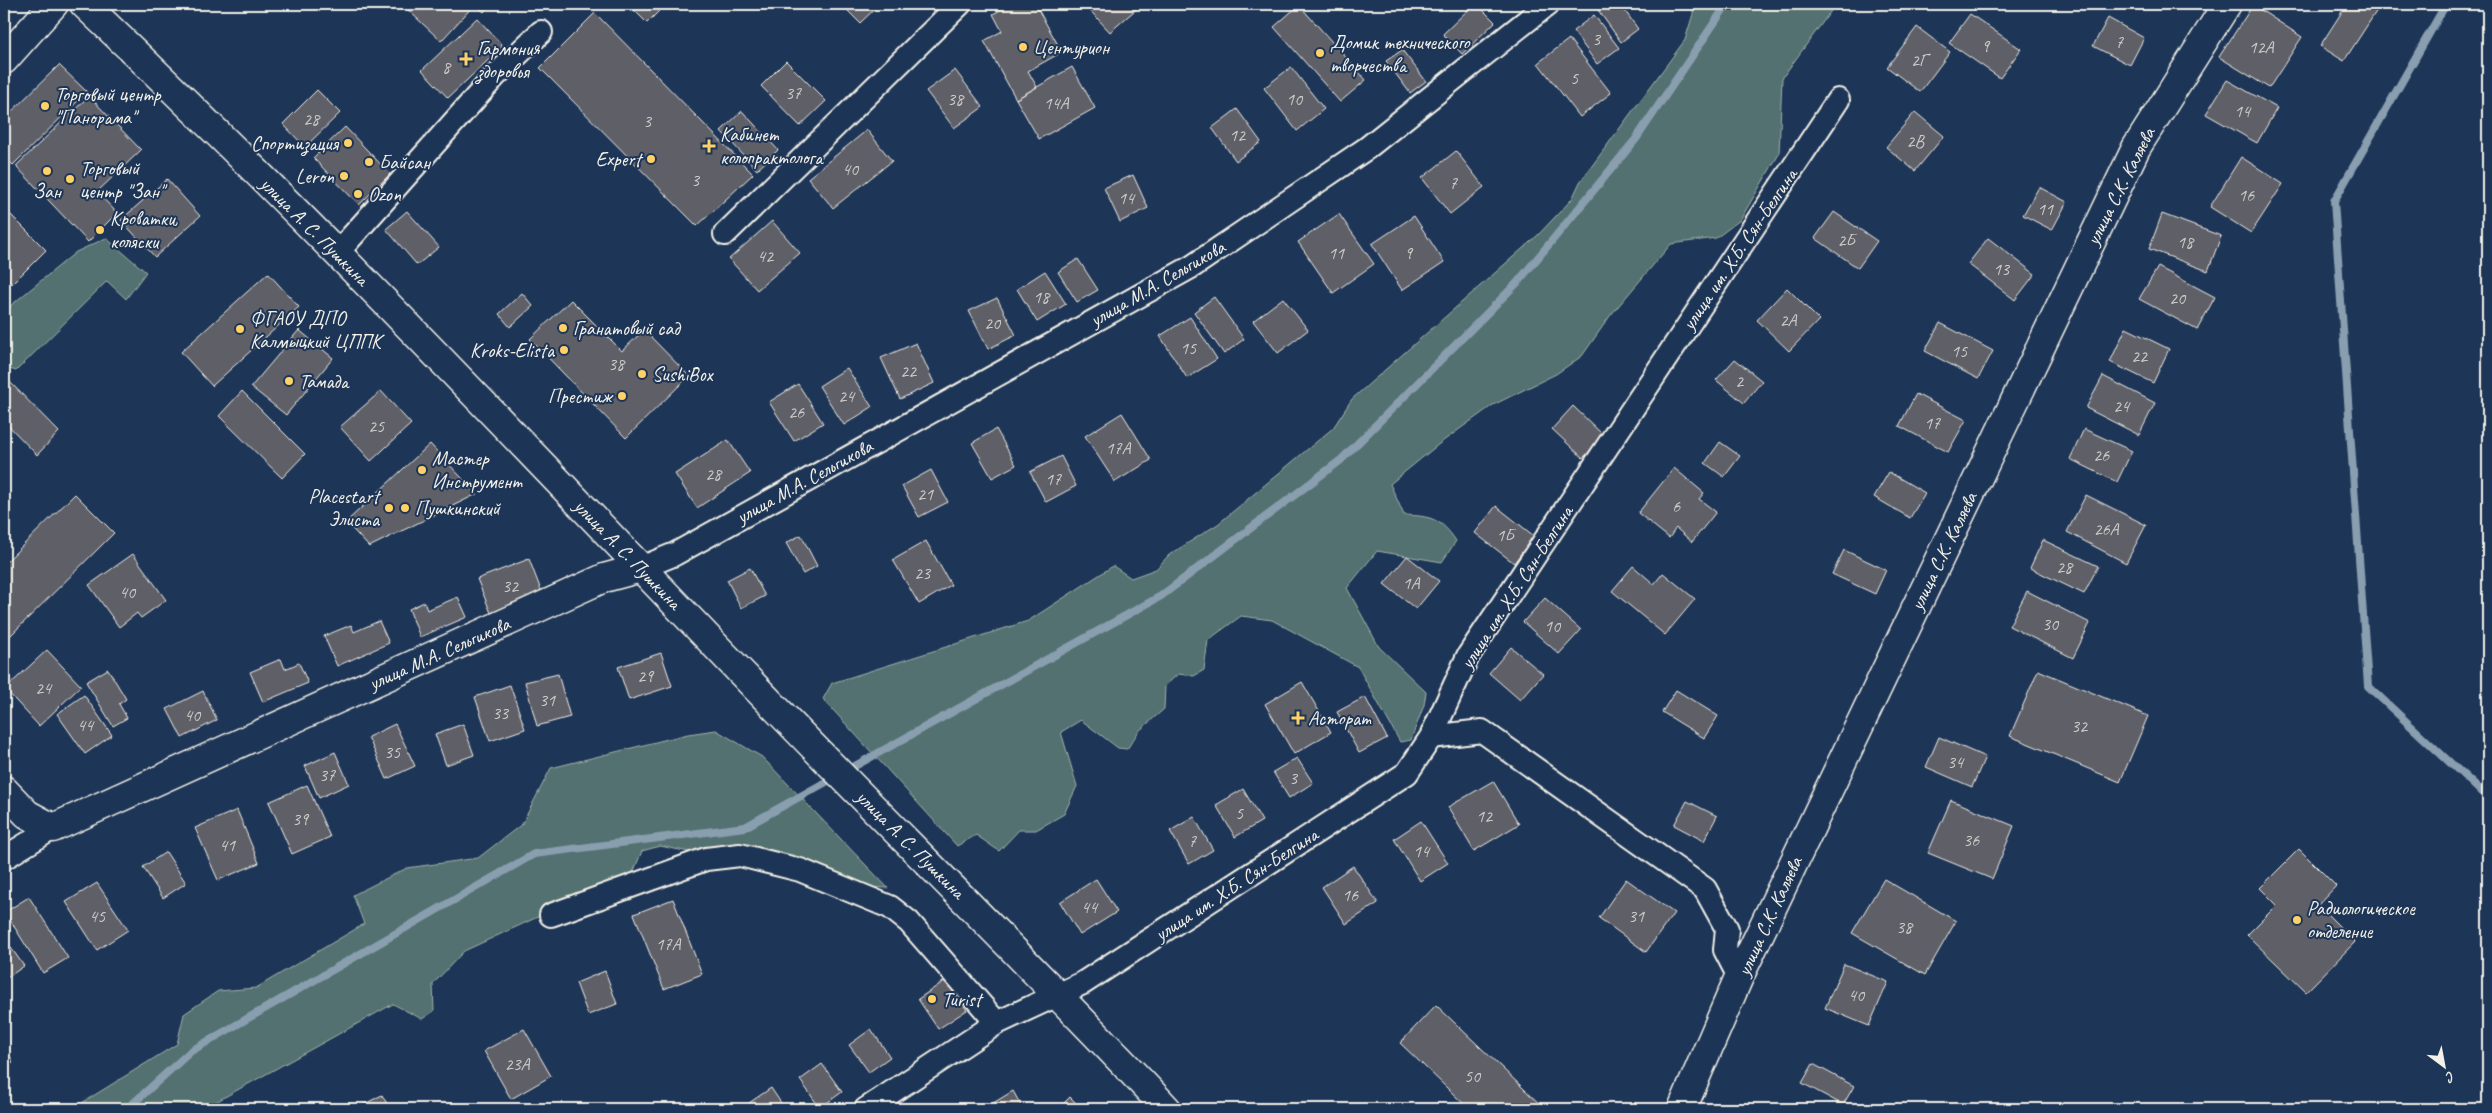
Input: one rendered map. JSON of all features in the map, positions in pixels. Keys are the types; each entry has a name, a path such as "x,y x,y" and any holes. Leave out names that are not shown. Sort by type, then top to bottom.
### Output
{"street":[{"path":"4,60 54,4"},
{"name":"улица А. С. Пушкина","path":"84,4 338,252 736,667 1060,995 1167,1109"},
{"path":"725,234 960,4"},
{"name":"улица М.А. Сельгикова","path":"4,858 53,828 604,578 641,568 674,554 1193,266 1367,148 1548,4"},
{"name":"улица С.К. Каляева","path":"1682,1109 1739,977 2136,148 2227,4"},
{"path":"338,252 494,76 541,32"},
{"name":"улица им. Х.Б. Сян-Белгина","path":"866,1109 996,1023 1083,984 1407,773 1431,737 1468,656 1838,100"},
{"path":"1431,737 1482,731 1705,889 1727,929 1725,950 1739,977"},
{"path":"4,790 27,814 53,828"},
{"path":"551,915 706,860 740,855 800,870 890,907 909,922 996,1023"}],"green space":[{"path":"1693,4 1836,4 1782,78 1779,154 1740,220 1716,238 1671,244 1610,316 1582,356 1556,374 1493,405 1439,444 1390,484 1404,515 1421,516 1440,523 1451,533 1456,541 1442,562 1377,551 1347,588 1379,647 1426,692 1424,705 1411,740 1400,742 1358,667 1272,620 1241,616 1208,640 1204,670 1194,676 1178,674 1165,686 1164,709 1139,731 1127,749 1118,748 1081,720 1061,732 1077,786 1064,814 1036,830 1019,830 999,851 976,835 957,846 823,699 832,683 1028,621 1113,566 1131,578 1156,569 1169,555 1218,524 1333,428 1352,399 1538,235 1572,199 1580,182 1685,40 1693,14"},
{"path":"106,238 146,272 126,299 107,281 16,371 4,367 4,311 76,252"},
{"path":"716,730 762,757 888,888 861,887 660,846 642,851 633,873 464,951 433,984 434,1011 422,1019 393,1004 203,1109 72,1109 177,1044 184,1014 218,991 256,988 364,924 353,895 407,868 478,858 522,824 551,768 688,734"}],"building":[{"path":"410,4 475,4 441,41 406,8"},
{"path":"475,4 491,4 484,12"},
{"path":"628,4 666,4 647,23"},
{"path":"841,4 880,4 860,23"},
{"name":"Центурион","path":"1011,4 1035,4 1062,52 1028,71 1037,87 1016,99 984,41 1002,31 993,14"},
{"path":"1084,4 1142,4 1110,32"},
{"path":"1474,4 1477,4 1495,22 1462,54 1443,34"},
{"path":"1606,4 1620,4 1638,29 1621,42 1598,10"},
{"path":"2347,4 2381,4 2344,61 2320,46"},
{"name":"Домик технического творчества","path":"1299,5 1366,80 1340,102 1274,27"},
{"path":"2253,5 2302,37 2269,88 2219,57"},
{"path":"595,13 753,174 697,226 540,68"},
{"path":"1970,14 2021,49 2000,78 1949,43"},
{"path":"1594,15 1619,48 1597,64 1573,31"},
{"path":"477,18 503,46 448,98 422,70"},
{"path":"2108,18 2144,38 2130,65 2093,46"},
{"path":"1917,27 1950,52 1920,92 1887,67"},
{"path":"1569,39 1611,93 1580,117 1538,63"},
{"path":"1402,50 1426,81 1410,93 1386,61"},
{"path":"786,61 826,101 800,126 761,86"},
{"name":"Торговый центр \"Панорама\"","path":"59,65 87,92 13,165 4,156 4,119"},
{"path":"1072,67 1095,108 1039,139 1016,99"},
{"path":"1291,67 1324,109 1297,131 1264,88"},
{"path":"955,70 983,107 954,128 926,91"},
{"path":"2227,80 2277,108 2257,143 2206,114"},
{"path":"317,90 340,113 305,147 283,124"},
{"name":"Торговый центр \"Зан\"","path":"89,96 141,150 97,192 117,213 88,242 16,166"},
{"path":"1237,109 1261,142 1236,161 1212,128"},
{"path":"742,111 778,150 757,170 721,131"},
{"path":"1915,112 1944,136 1915,171 1886,147"},
{"path":"345,127 390,174 359,205 313,158"},
{"path":"867,130 892,161 833,208 808,178"},
{"path":"1456,151 1484,187 1450,214 1422,178"},
{"path":"2241,157 2283,184 2251,233 2210,207"},
{"path":"1133,175 1148,208 1120,222 1104,188"},
{"path":"167,179 200,216 155,257 121,220"},
{"path":"2039,187 2067,202 2052,230 2023,215"},
{"path":"5,209 46,250 12,284 4,275"},
{"path":"407,211 439,247 417,265 386,229"},
{"path":"1834,212 1877,241 1858,268 1815,238"},
{"path":"1339,214 1374,264 1333,293 1298,242"},
{"path":"2162,214 2221,236 2208,271 2149,249"},
{"path":"1414,216 1444,262 1402,290 1372,244"},
{"path":"772,221 800,253 757,290 729,259"},
{"path":"1988,238 2035,274 2015,300 1968,264"},
{"path":"1078,259 1098,290 1077,302 1058,272"},
{"path":"2158,267 2215,297 2197,330 2139,299"},
{"path":"1045,271 1066,304 1037,322 1017,289"},
{"name":"ФГАОУ ДПО Калмыцкий ЦППК","path":"268,273 299,307 212,386 181,352"},
{"path":"1787,288 1819,320 1789,351 1757,320"},
{"path":"522,293 533,306 510,327 499,314"},
{"path":"1214,297 1244,339 1224,354 1194,312"},
{"path":"997,298 1016,335 988,349 969,311"},
{"path":"1283,298 1308,330 1278,353 1253,321"},
{"path":"571,300 622,351 644,330 689,376 626,438 530,339"},
{"path":"1190,317 1217,359 1187,378 1160,336"},
{"path":"1940,323 1993,351 1978,379 1925,351"},
{"path":"2126,328 2169,349 2153,383 2110,362"},
{"path":"299,330 333,358 286,415 251,387"},
{"path":"916,343 934,383 900,399 881,358"},
{"path":"1735,359 1762,381 1744,403 1716,380"},
{"path":"847,368 872,407 844,425 819,386"},
{"path":"4,376 59,432 37,455 4,421"},
{"path":"2103,376 2155,403 2139,435 2086,408"},
{"path":"798,384 823,423 794,441 769,402"},
{"path":"242,391 305,454 282,478 219,416"},
{"path":"381,391 411,424 371,461 340,427"},
{"path":"1916,394 1966,420 1948,452 1899,426"},
{"path":"1573,406 1604,436 1583,458 1552,429"},
{"path":"1122,413 1151,460 1115,482 1085,436"},
{"path":"996,429 1016,465 992,478 972,443"},
{"path":"2084,429 2132,451 2117,482 2070,459"},
{"path":"728,440 750,473 697,508 675,474"},
{"path":"1720,442 1740,456 1724,477 1705,463"},
{"name":"Пушкинский","path":"430,444 477,494 369,547 346,522"},
{"path":"1061,456 1076,486 1046,502 1030,472"},
{"path":"1674,468 1704,493 1699,499 1716,512 1692,542 1676,528 1669,538 1638,513"},
{"path":"931,470 948,502 919,517 902,486"},
{"path":"1889,472 1925,493 1910,518 1874,497"},
{"path":"75,494 114,533 4,642 4,564"},
{"path":"2086,495 2146,525 2126,563 2067,532"},
{"path":"1496,506 1534,536 1514,563 1475,533"},
{"path":"801,535 817,566 803,574 786,543"},
{"path":"2043,540 2098,566 2084,594 2030,568"},
{"path":"926,541 951,585 919,604 893,560"},
{"path":"1844,550 1886,570 1875,594 1832,574"},
{"path":"133,554 166,600 141,618 137,613 119,627 89,585"},
{"path":"1407,556 1439,581 1416,609 1384,584"},
{"path":"529,559 542,593 491,613 477,579"},
{"path":"1633,566 1654,584 1663,573 1695,599 1665,635 1612,591"},
{"path":"750,568 765,596 741,608 727,580"},
{"path":"2027,591 2090,623 2073,658 2009,626"},
{"path":"458,597 467,617 420,637 409,609 424,602 427,610"},
{"path":"1545,598 1581,630 1559,654 1523,622"},
{"path":"379,621 389,643 337,666 324,636 351,625 354,632"},
{"path":"1511,647 1543,674 1520,700 1489,673"},
{"path":"47,650 81,686 39,726 5,689"},
{"path":"661,653 672,686 629,700 618,667"},
{"path":"281,659 285,669 299,663 308,683 263,702 250,672"},
{"path":"108,669 126,699 119,704 127,718 113,726 86,682"},
{"path":"2038,670 2148,716 2120,782 2010,736"},
{"path":"558,674 570,717 537,726 525,682"},
{"name":"Асторат","path":"1302,682 1331,732 1294,754 1265,704"},
{"path":"510,685 525,729 490,741 475,697"},
{"path":"1676,690 1718,716 1704,738 1662,712"},
{"path":"203,691 217,720 182,738 167,709"},
{"path":"84,695 112,735 85,754 57,714"},
{"path":"1365,697 1387,738 1359,753 1337,712"},
{"path":"395,724 415,766 387,779 368,737"},
{"path":"463,724 474,755 446,765 435,734"},
{"path":"1939,737 1985,757 1972,787 1926,767"},
{"path":"335,752 349,784 319,798 305,766"},
{"path":"1297,758 1313,783 1289,798 1273,772"},
{"path":"1493,781 1519,824 1474,851 1448,807"},
{"path":"307,785 330,837 292,854 269,802"},
{"path":"1243,789 1262,821 1235,837 1216,805"},
{"path":"1951,800 2014,826 1992,879 1928,853"},
{"path":"1687,801 1717,816 1704,841 1674,825"},
{"path":"237,810 259,863 218,880 195,828"},
{"path":"1194,817 1213,850 1189,864 1170,831"},
{"path":"1421,821 1448,863 1420,881 1394,839"},
{"name":"Радиологическое отделение","path":"2299,849 2336,886 2318,905 2355,942 2306,992 2247,935 2277,905 2260,888"},
{"path":"166,852 186,883 163,898 143,867"},
{"path":"1353,866 1378,903 1346,924 1322,887"},
{"path":"1096,879 1117,912 1080,935 1060,902"},
{"path":"1626,879 1674,913 1646,952 1599,918"},
{"path":"1884,879 1956,921 1925,975 1852,933"},
{"path":"97,883 128,930 97,950 66,902"},
{"path":"29,897 68,958 43,973 5,912"},
{"path":"673,899 702,974 664,989 634,914"},
{"path":"4,938 24,966 4,980"},
{"path":"1844,964 1888,982 1869,1026 1825,1008"},
{"path":"605,971 617,1004 588,1015 576,983"},
{"path":"946,980 967,1010 938,1029 918,999"},
{"path":"1436,1005 1545,1109 1469,1109 1400,1043"},
{"path":"524,1029 551,1076 511,1099 484,1051"},
{"path":"871,1029 890,1057 869,1072 849,1045"},
{"path":"4,1045 13,1062 4,1067"},
{"path":"822,1064 842,1092 820,1108 800,1080"},
{"path":"1813,1064 1854,1086 1843,1105 1802,1083"},
{"path":"771,1088 785,1109 753,1109 749,1103"},
{"path":"1013,1091 1023,1109 985,1108"},
{"path":"382,1095 390,1109 355,1109"},
{"path":"1070,1097 1082,1109 1058,1109"}],"waterway":[{"path":"127,1109 191,1051 534,854 745,827 1161,596 1341,460 1517,283 1636,139 1727,4"},
{"path":"2446,4 2334,201 2368,686 2488,798"}],"place":[{"name":"Центурион","path":"1023,47"},
{"name":"Домик технического творчества","path":"1320,53"},
{"name":"Гармония здоровья","path":"466,59"},
{"name":"Торговый центр \"Панорама\"","path":"45,106"},
{"name":"Спортизация","path":"348,143"},
{"name":"Кабинет колопрактолога","path":"709,146"},
{"name":"Eхpert","path":"651,159"},
{"name":"Байсан","path":"369,162"},
{"name":"Зан","path":"47,171"},
{"name":"Leron","path":"344,176"},
{"name":"Торговый центр \"Зан\"","path":"70,179"},
{"name":"Ozon","path":"358,194"},
{"name":"Кроватки, коляски","path":"100,230"},
{"name":"Гранатовый сад","path":"563,328"},
{"name":"ФГАОУ ДПО Калмыцкий ЦППК","path":"240,329"},
{"name":"Kroks-Elista","path":"564,350"},
{"name":"SushiBox","path":"642,374"},
{"name":"Тамада","path":"289,381"},
{"name":"Престиж","path":"622,396"},
{"name":"Мастер Инструмент","path":"422,470"},
{"name":"Placestart Элиста","path":"389,508"},
{"name":"Пушкинский","path":"405,508"},
{"name":"Асторат","path":"1298,718"},
{"name":"Радиологическое отделение","path":"2297,920"},
{"name":"Turist","path":"932,999"}]}
